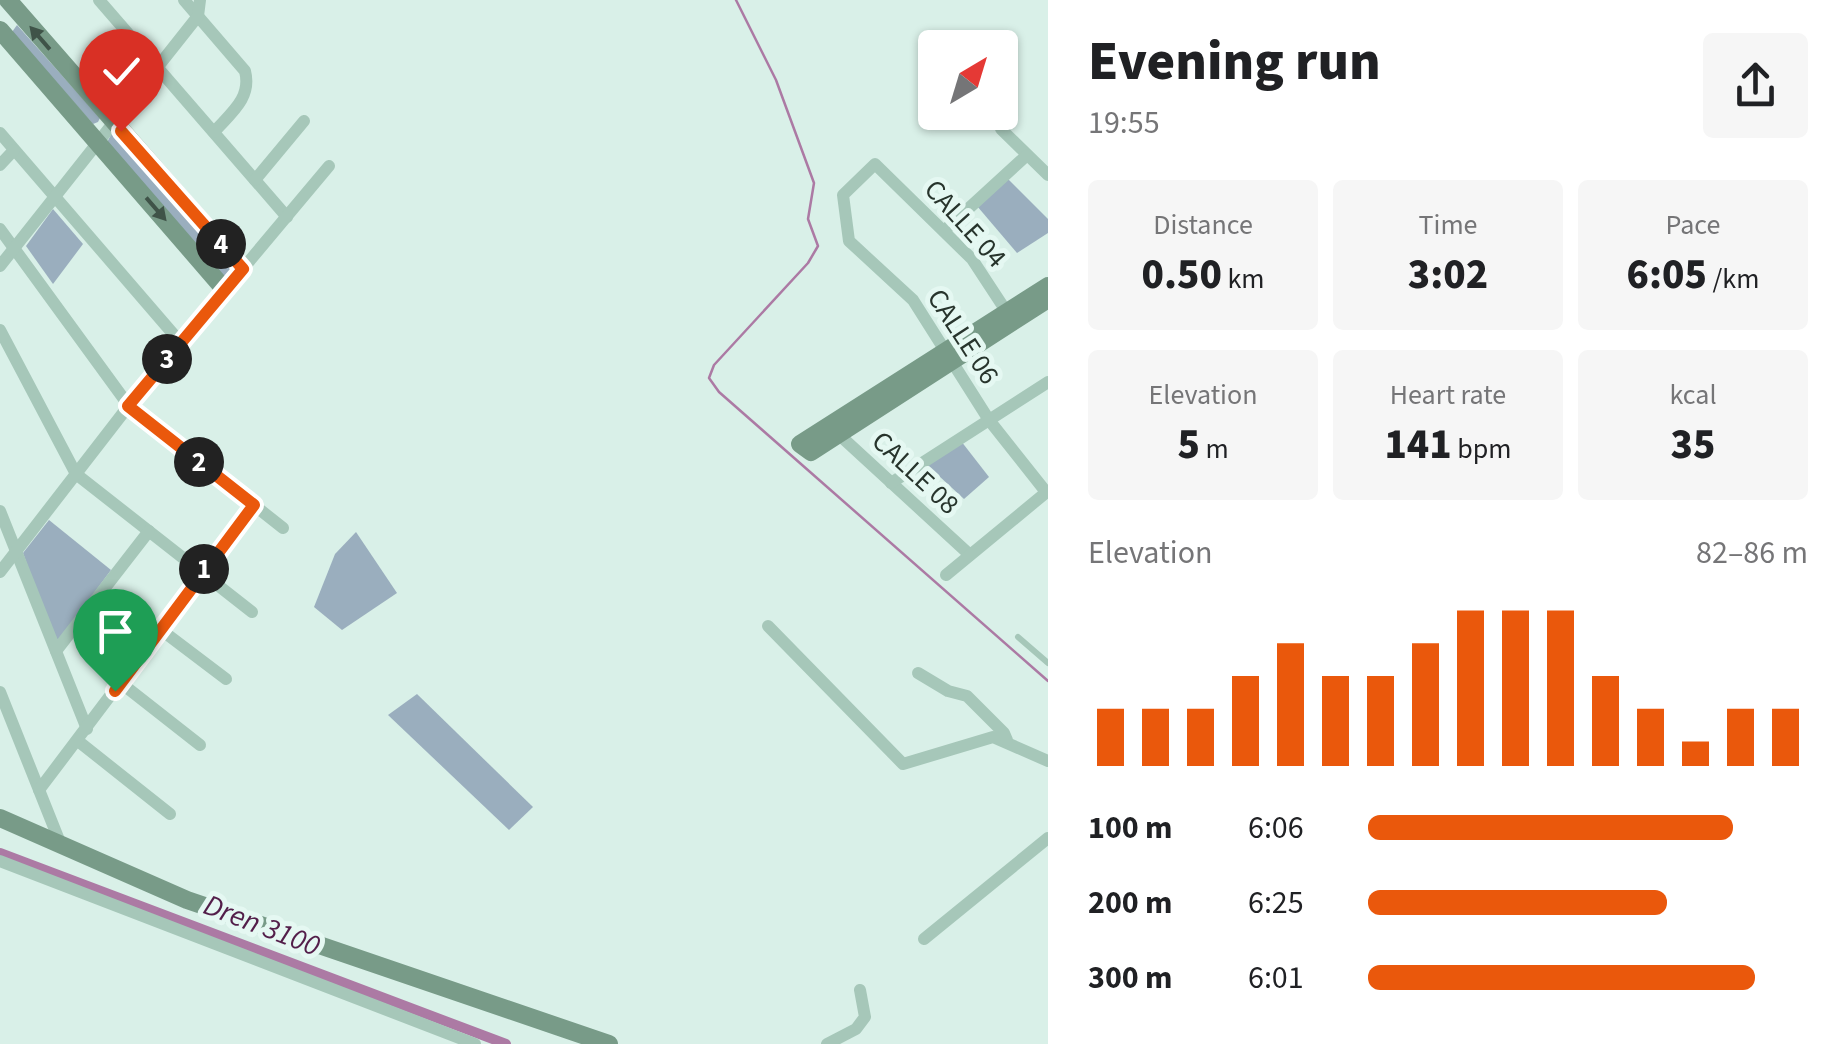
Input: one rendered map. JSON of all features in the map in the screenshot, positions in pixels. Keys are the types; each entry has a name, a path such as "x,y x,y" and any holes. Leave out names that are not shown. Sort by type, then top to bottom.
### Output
{"street":[{"path":"99,0 287,216"},
{"path":"184,0 245,71 248,82 246,94 214,132"},
{"path":"0,266 198,16 200,0"},
{"path":"225,290 0,32 17,3 113,122 243,269"},
{"path":"255,180 304,122"},
{"path":"1002,130 1048,175"},
{"path":"0,133 181,343"},
{"path":"0,166 14,150"},
{"path":"944,231 1028,155"},
{"name":"CALLE 04","path":"875,164 972,258 1010,317"},
{"name":"CALLE 06","path":"875,164 843,195 849,240 913,300 989,420 1047,492"},
{"path":"0,572 128,406 329,166"},
{"path":"0,229 128,406 283,528"},
{"path":"1010,317 1048,286"},
{"path":"834,430 1010,317 1048,299"},
{"path":"0,330 76,474 252,612"},
{"path":"891,482 1048,382"},
{"name":"CALLE 08","path":"834,430 970,555"},
{"path":"946,575 1047,492"},
{"path":"39,790 254,505"},
{"path":"0,511 56,652 82,735 170,814"},
{"path":"56,652 149,531"},
{"path":"768,626 903,764 979,740 1007,740 1048,761"},
{"path":"160,629 226,679"},
{"path":"918,673 948,692 967,696 1004,732 1007,740"},
{"path":"121,683 200,745"},
{"path":"0,692 61,845"},
{"path":"0,818 188,900 609,1044"},
{"path":"924,939 1048,838"},
{"path":"0,861 476,1044"},
{"path":"827,1044 856,1029 865,1017 860,990"}],"lane":[{"path":"1018,637 1048,663"}],"shaded area":[{"path":"17,25 100,118 98,122 93,124 12,32"},
{"path":"112,133 235,270 229,278 106,144"},
{"path":"1007,178 1048,219 1048,233 1017,253 977,206"},
{"path":"53,209 83,244 53,284 26,246"},
{"path":"961,441 989,477 964,499 926,464"},
{"path":"49,520 111,570 60,639 54,640 23,553"},
{"path":"356,532 397,593 342,630 314,607 335,554"},
{"path":"417,694 533,807 509,830 388,715"}],"waterway":[{"path":"736,0 776,80 814,183 808,219 818,246 808,263 714,365 709,378 719,392 1048,681"},
{"name":"Dren 3100","path":"0,853 506,1044"}],"route":[{"path":"115,691 254,505 128,406 243,269 121,131"}]}
